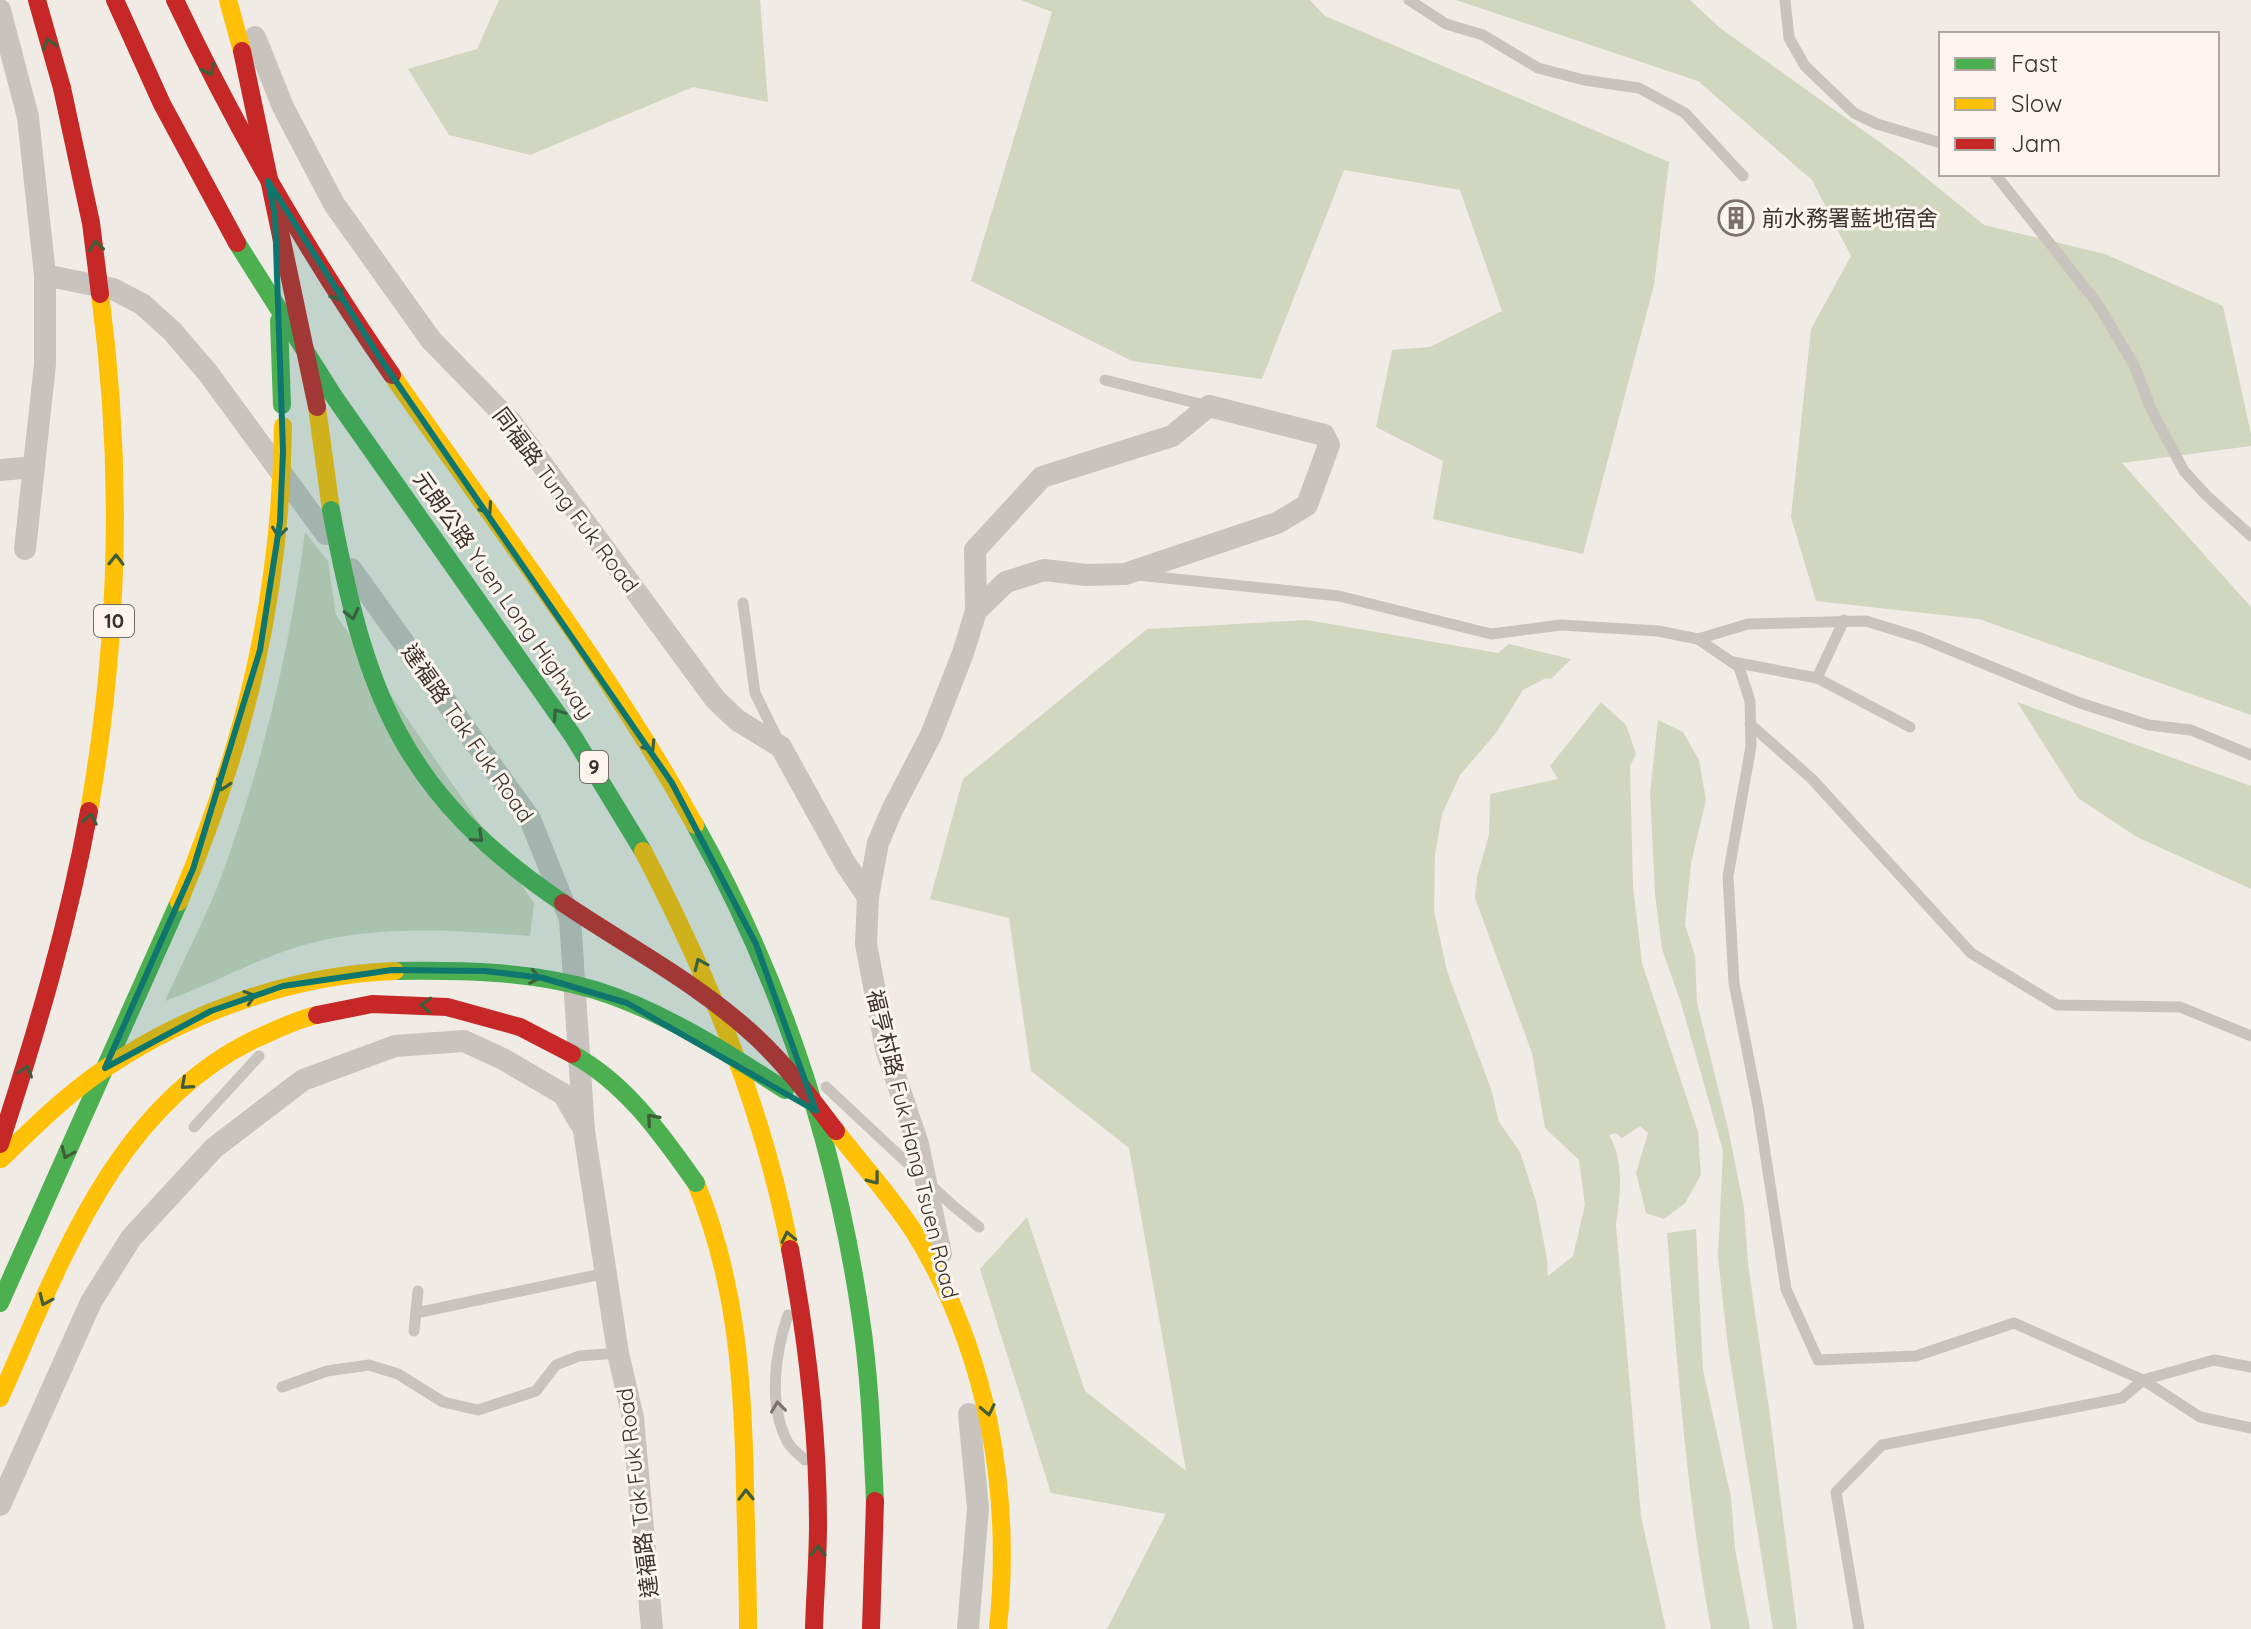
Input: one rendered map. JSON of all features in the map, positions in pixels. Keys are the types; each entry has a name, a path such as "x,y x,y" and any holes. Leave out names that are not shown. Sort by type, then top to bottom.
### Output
{"highway":[{"name":"10","path":"0,1144 44,1014 85,847 103,732 114,615 117,476 107,330 86,188 37,0"},
{"name":"元朗公路 Yuen Long Highway","path":"115,0 197,173 275,308 334,397 564,722 632,828 661,882 725,1020 746,1078 781,1201 798,1284 812,1395 816,1472 818,1556 814,1629"},
{"name":"元朗公路 Yuen Long Highway","path":"175,0 247,144 322,271 629,715 702,834 756,944 805,1073 832,1164 861,1310 871,1397 874,1467 871,1629"},
{"path":"228,0 242,51 317,407 331,510 352,617 373,683 396,733 441,799 484,842 577,911 682,979 766,1047 826,1117 912,1228 947,1293 973,1359 993,1435 1001,1493 1002,1575 998,1629"},
{"path":"0,1303 193,869 215,809 250,693 273,577 282,490 283,426 275,216"},
{"path":"0,1160 36,1123 85,1082 114,1061 176,1027 244,998 283,986 392,970 508,972 598,991 657,1017 726,1055 826,1117"},
{"path":"0,1398 83,1218 112,1171 144,1127 178,1091 217,1060 293,1022 340,1009 392,1003 465,1010 517,1024 582,1056 623,1088 663,1132 696,1183 718,1236 737,1326 743,1403 748,1629"}],"street":[{"name":"同福路 Tung Fuk Road","path":"241,0 283,107 334,204 431,340 511,422 715,699 737,720 781,747 845,863 868,897"},
{"path":"0,13 28,117 45,275 45,364 34,467 32,540"},
{"name":"達福路 Tak Fuk Road","path":"45,275 113,289 142,304 172,331 227,398 530,819 570,919 584,1131 618,1353 633,1418 652,1629"},
{"path":"1209,406 1324,435 1328,439 1329,445 1307,505 1277,523 1125,574 1086,575 1044,570 1006,582 976,611 975,550 1042,477 1172,436 1209,406"},
{"path":"0,470 34,467"},
{"name":"福亨村路 Fuk Hang Tsuen Road","path":"968,1629 978,1508 965,1365 918,1144 886,1049 866,944 868,897 878,843 931,735 976,611"},
{"path":"0,1505 91,1302 131,1238 214,1148 303,1080 395,1046 464,1041 503,1059 563,1094 584,1131"}],"lane":[{"path":"1409,0 1446,24 1483,35 1538,68 1584,80 1639,88 1685,113 1743,176"},
{"path":"1785,0 1789,38 1805,66 1854,113 1877,124 1939,142"},
{"path":"1997,176 2097,303 2134,365 2152,411 2184,471 2251,536"},
{"path":"1105,380 1209,406"},
{"path":"1125,574 1339,596 1491,634 1561,625 1658,631 1698,639 1739,667 1750,701 1751,746 1728,876 1734,983 1758,1106 1786,1289 1818,1360 1916,1356 2014,1323 2143,1380 2200,1417 2251,1428"},
{"path":"743,603 755,693 781,747"},
{"path":"1817,678 1844,620"},
{"path":"1698,639 1748,624 1866,621 1921,638 2080,703 2149,725 2191,730 2251,755"},
{"path":"1731,661 1817,678 1910,727"},
{"path":"1750,724 1812,779 1971,953 2057,1005 2180,1007 2251,1036"},
{"path":"682,979 774,1041 979,1227"},
{"path":"194,1127 293,1022"},
{"path":"416,1313 606,1273"},
{"path":"798,1284 781,1337 776,1385 778,1416 788,1444 816,1472"},
{"path":"414,1331 418,1291"},
{"path":"282,1387 327,1371 369,1365 398,1374 443,1402 478,1410 536,1391 556,1365 579,1356 618,1353"},
{"path":"1859,1629 1836,1492 1882,1445 2122,1398 2143,1380 2214,1360 2251,1367"}],"highlighted area":[{"path":"268,181 382,361 672,783 756,944 816,1111 627,1003 543,978 485,971 392,970 283,986 211,1011 105,1068 193,869 260,650 280,522 283,451 275,216"}],"green space":[{"path":"499,0 760,0 768,102 693,87 530,155 449,135 408,69 477,49"},
{"path":"1021,0 1310,0 1325,16 1669,162 1654,285 1583,554 1433,519 1443,461 1376,427 1392,350 1430,347 1502,311 1460,190 1344,170 1262,379 1132,361 971,281 1052,12"},
{"path":"1456,0 1690,0 1720,28 1903,159 1984,225 2105,254 2223,306 2251,446 2122,463 2251,607 2251,715 1979,619 1816,601 1791,517 1811,329 1851,256 1812,180 1698,81"},
{"path":"305,532 328,561 336,615 534,903 530,936 413,931 325,940 281,953 165,1001 217,888 251,789 283,662"},
{"path":"1307,620 1498,653 1509,644 1571,659 1551,679 1546,678 1523,690 1496,733 1460,775 1442,814 1435,856 1434,911 1447,971 1491,1089 1499,1122 1520,1152 1536,1201 1548,1276 1573,1256 1585,1205 1579,1160 1545,1128 1532,1053 1475,898 1477,877 1489,835 1490,794 1558,779 1550,766 1601,702 1626,725 1636,754 1630,766 1633,887 1642,963 1698,1132 1701,1175 1685,1203 1664,1219 1646,1213 1636,1173 1648,1133 1640,1126 1622,1138 1616,1133 1609,1135 1619,1167 1616,1225 1641,1516 1666,1629 1107,1629 1166,1514 1051,1493 980,1269 1027,1217 1085,1391 1186,1471 1129,1148 1031,1071 1009,918 930,899 963,779 1147,629"},
{"path":"2017,702 2251,786 2251,889 2137,837 2078,798"},
{"path":"1658,720 1683,732 1699,760 1706,800 1691,863 1685,925 1695,956 1697,1003 1744,1208 1748,1264 1797,1629 1773,1629 1728,1347 1718,1257 1723,1151 1681,1003 1662,949 1655,894 1650,793"},
{"path":"1696,1229 1703,1370 1731,1498 1735,1549 1750,1629 1711,1629 1695,1531 1667,1233"}],"traffic: fast":[{"path":"237,243 335,398 573,736 643,851"},
{"path":"279,321 282,405"},
{"path":"331,510 359,634 377,687 399,735 428,779 463,821 508,862 563,903"},
{"path":"695,825 754,942 779,1003 801,1064 837,1190 861,1319 869,1387 875,1501"},
{"path":"0,1303 179,902"},
{"path":"395,971 496,973 546,979 595,990 669,1021 785,1090"},
{"path":"572,1054 626,1095 656,1128 696,1183"}],"traffic: slow":[{"path":"228,0 242,51"},
{"path":"89,811 107,682 114,553 112,423 100,294"},
{"path":"392,375 588,652 695,825"},
{"path":"317,407 331,510"},
{"path":"179,902 223,785 255,669 275,550 283,426"},
{"path":"643,851 690,947 731,1044 765,1145 790,1249"},
{"path":"1,1159 97,1074 165,1033 201,1016 277,990 316,980 395,971"},
{"path":"0,1398 70,1243 128,1147 164,1105 206,1068 255,1039 317,1015"},
{"path":"836,1131 914,1232 960,1325 977,1374 997,1475 1001,1526 998,1629"},
{"path":"696,1183 721,1258 735,1333 744,1448 748,1629"}],"traffic: jam":[{"path":"37,0 62,88"},
{"path":"115,0 162,104 237,243"},
{"path":"175,0 223,97 276,192 392,375"},
{"path":"242,51 317,407"},
{"path":"62,88 91,223 100,294"},
{"path":"0,1144 50,979 89,811"},
{"path":"563,903 687,982 734,1018 778,1059 836,1131"},
{"path":"317,1015 372,1004 447,1007 520,1027 572,1054"},
{"path":"790,1249 802,1317 814,1420 818,1537 814,1629"},
{"path":"871,1629 875,1501"}],"place":[{"name":"前水務署藍地宿舍","path":"1736,218"}]}
